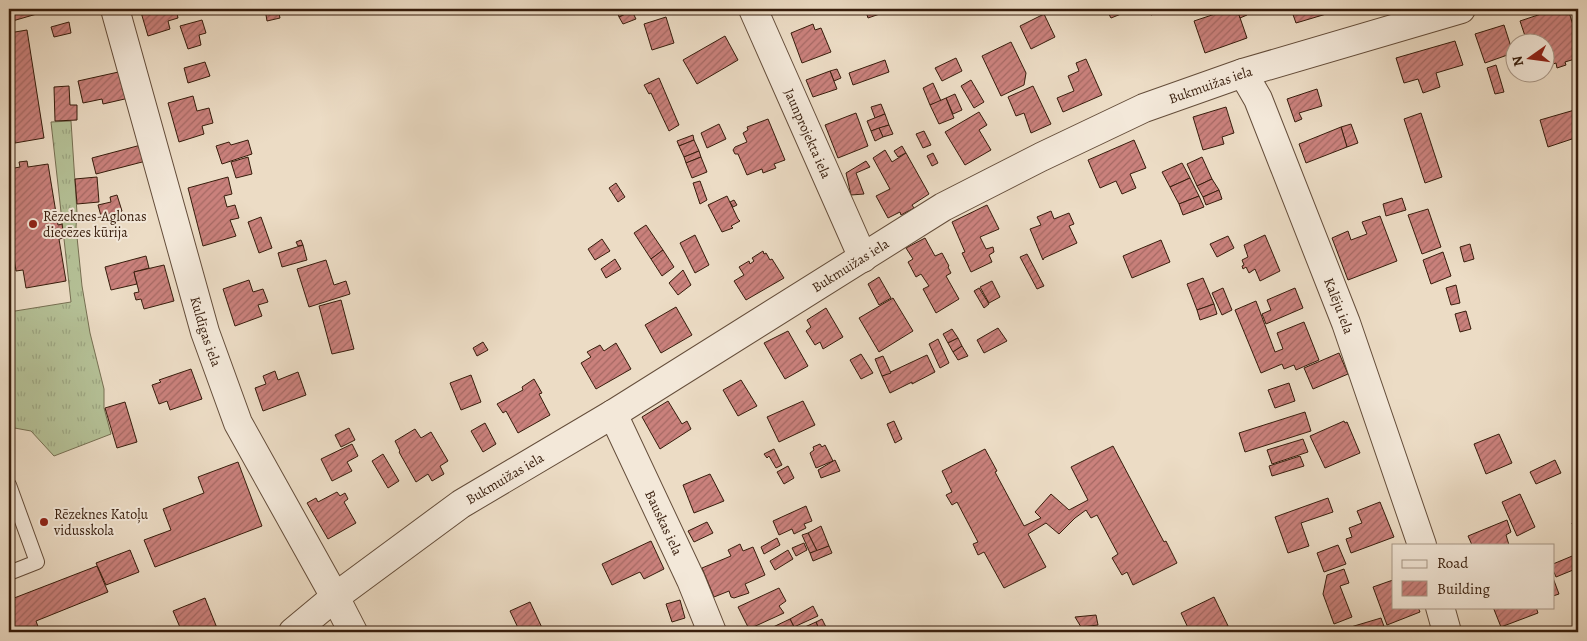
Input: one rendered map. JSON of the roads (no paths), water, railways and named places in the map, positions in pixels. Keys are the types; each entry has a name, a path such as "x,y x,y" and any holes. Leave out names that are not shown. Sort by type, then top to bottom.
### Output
{"street":[{"name":"Kuldīgas iela","path":"115,9 204,332 238,423 336,597 352,632"},
{"name":"Jaunprojekta iela","path":"753,9 863,258"},
{"name":"Bukmuižas iela","path":"294,632 336,597 461,504 612,414 943,207 1041,157 1144,108 1243,73 1461,9"},
{"name":"Kalēju iela","path":"1243,73 1258,100 1346,323 1422,544"},
{"name":"Bauskas iela","path":"612,414 691,580 712,632"},
{"path":"1440,608 1447,632"}],"lane":[{"path":"9,485 37,562 9,573"}],"place":[{"name":"Rēzeknes-Aglonas diecēzes kūrija","path":"33,224"},
{"name":"Rēzeknes Katoļu vidusskola","path":"44,522"}]}
